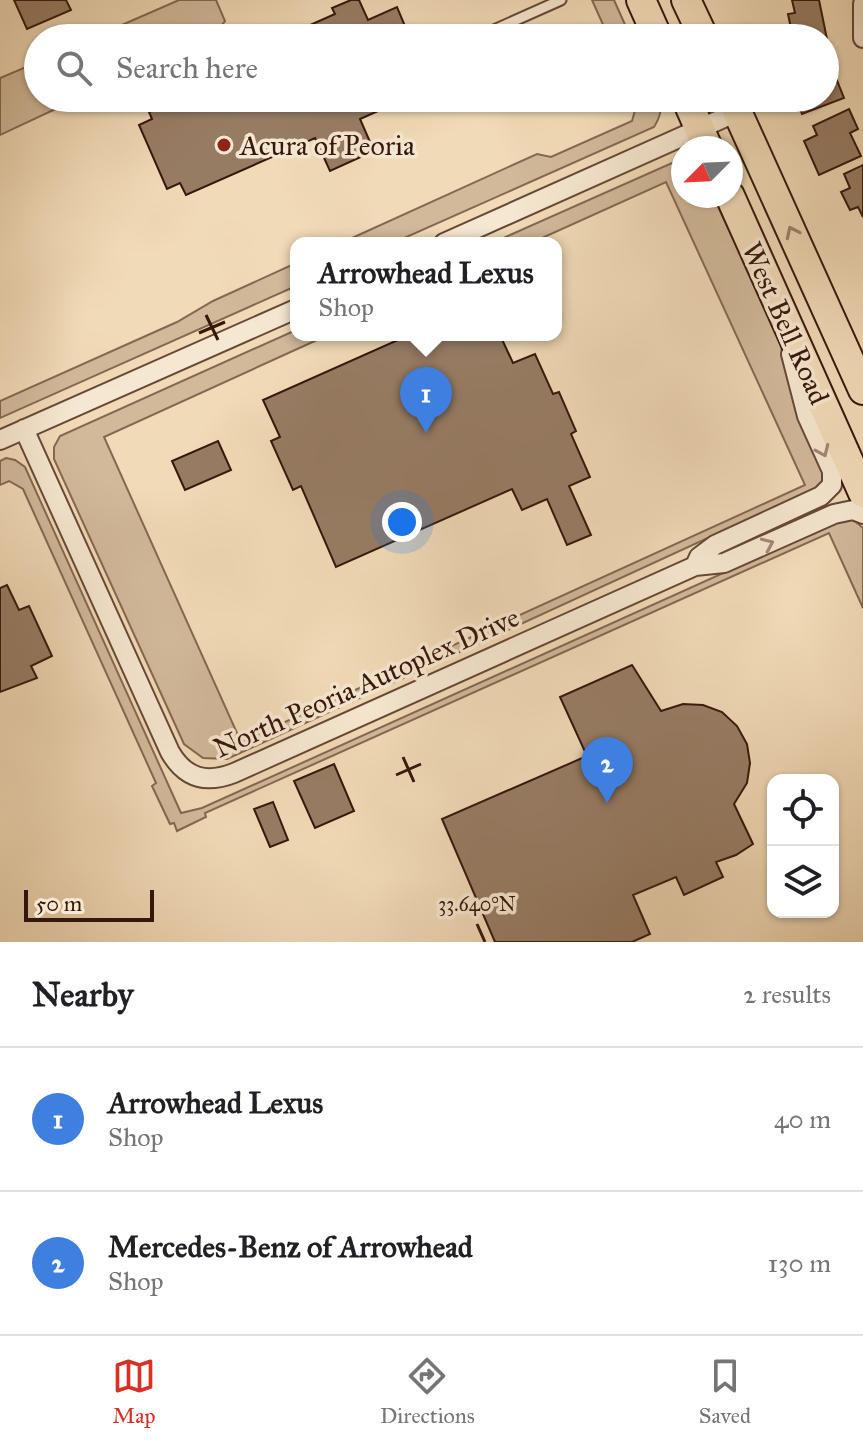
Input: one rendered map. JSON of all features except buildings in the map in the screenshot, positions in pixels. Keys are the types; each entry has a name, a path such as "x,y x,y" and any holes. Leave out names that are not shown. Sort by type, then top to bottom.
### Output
{"main road":[{"path":"641,0 652,24"},
{"path":"686,0 697,24"},
{"path":"692,112 703,136"},
{"name":"West Bell Road","path":"737,112 863,390"},
{"name":"West Bell Road","path":"735,208 862,496"}],"street":[{"path":"863,4 863,38"},
{"path":"707,136 728,112"},
{"path":"459,237 671,152"},
{"path":"0,440 290,312"},
{"path":"786,323 800,395 832,471 832,485 821,496"},
{"name":"North Peoria Autoplex Drive","path":"24,429 170,752 186,772 208,780 248,767 695,566 724,563 843,511 853,510 862,496"},
{"name":"North Peoria Autoplex Drive","path":"695,566 699,557 715,545 821,496 862,496"}],"lane":[{"path":"507,24 561,0"}],"shaded area":[{"path":"179,0 216,0 225,21 223,24 124,24"},
{"path":"592,0 614,0 625,24 603,24"},
{"path":"24,68 24,112 49,112 0,135 0,78"},
{"path":"634,112 660,112 654,127 406,237 354,237 537,154 551,157 632,121"},
{"path":"671,163 671,193 666,182 544,237 506,237"},
{"path":"678,208 719,208 777,332 798,411 826,473 823,485 227,759 203,758 184,744 54,459 54,447 60,436 290,333 290,341 315,341 104,437 241,742 805,485"},
{"path":"290,266 290,289 0,418 0,401 177,322 213,301"},
{"path":"6,458 25,467 181,813 202,808 843,519 854,520 863,528 863,608 829,533 205,813 206,817 177,831 174,823 170,824 152,786 156,783 23,489 9,481 0,485 0,461"}],"place":[{"name":"Acura of Peoria","path":"224,145"},
{"name":"Arrowhead Lexus","path":"426,433"},
{"name":"Mercedes-Benz of Arrowhead","path":"607,803"}]}
